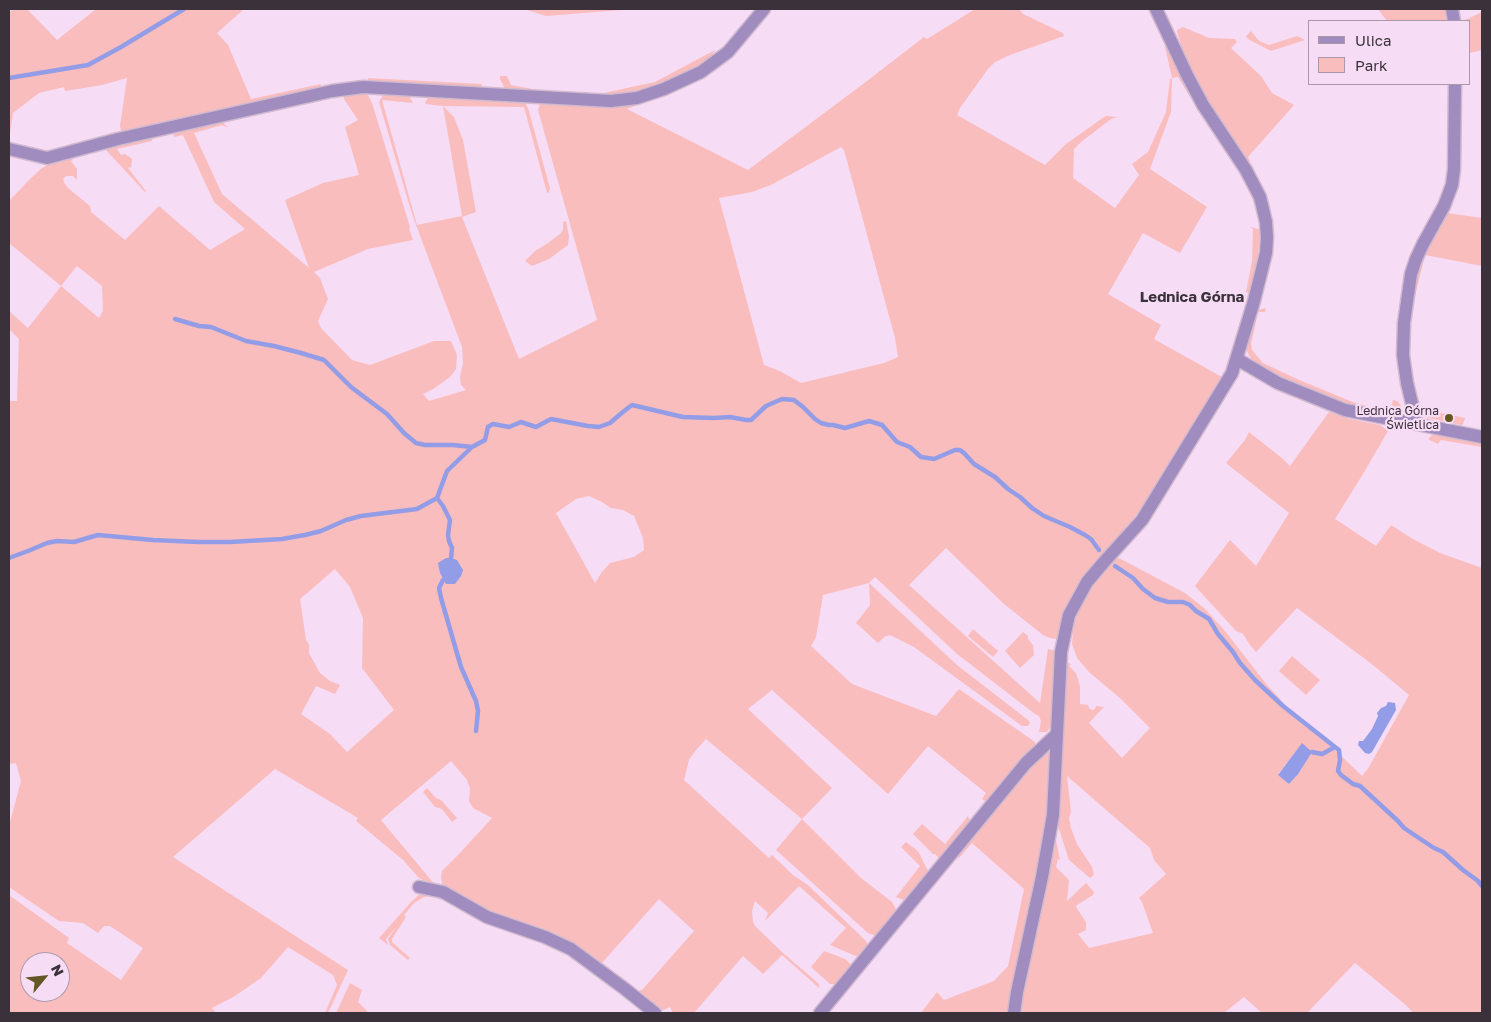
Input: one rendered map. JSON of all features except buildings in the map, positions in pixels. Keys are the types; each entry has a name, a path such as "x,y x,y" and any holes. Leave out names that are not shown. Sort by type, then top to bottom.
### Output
{"street":[{"path":"9,149 47,158 118,139 324,92 363,88 611,101 637,98 664,89 701,72 728,52 764,9"},
{"path":"1014,1013 1053,815 1061,652 1069,615 1087,582 1142,520 1232,373 1254,301 1266,253 1267,238 1264,210 1260,197 1246,170 1187,75 1156,9"},
{"path":"1417,424 1407,384 1403,355 1404,323 1411,274 1416,259 1442,211 1452,185 1454,169 1455,85"},
{"path":"1237,359 1278,383 1345,410 1482,437"},
{"path":"820,1013 1026,763 1057,734"},
{"path":"419,887 443,892 486,917 545,937 570,949 618,983 655,1013"}],"green space":[{"path":"14,9 27,9 57,40 96,9 244,9 217,33 228,45 251,99 321,84 320,89 122,134 120,126 127,78 102,85 65,91 64,87 39,93 13,113 9,140 9,12"},
{"path":"524,9 634,9 546,16"},
{"path":"975,9 1019,9 1023,14 1063,33 1064,36 995,62 960,108 957,115 1045,165 1066,144 1104,117 1118,117 1111,119 1074,149 1073,178 1115,208 1139,175 1132,164 1148,152 1166,112 1170,79 1172,78 1171,112 1150,169 1207,207 1180,253 1143,233 1108,294 1161,325 1154,339 1222,377 1149,498 1116,541 1060,637 1056,639 1043,635 1004,604 946,548 909,585 1040,703 1048,649 1055,651 1057,656 1051,725 1047,732 1039,732 1041,721 1039,716 957,654 875,577 869,583 823,595 816,637 811,646 852,684 936,716 959,689 1035,742 1035,746 988,803 982,799 986,793 928,746 888,794 772,690 748,709 832,788 802,819 706,739 689,760 684,780 769,858 772,855 793,875 809,886 866,941 868,945 856,956 830,945 846,928 799,886 765,921 768,913 755,901 752,911 753,922 756,927 819,984 819,988 782,955 763,974 743,956 694,1013 673,1013 670,1007 659,1012 633,990 633,987 638,991 642,990 694,931 659,899 601,964 486,913 446,889 442,884 442,871 492,818 473,808 469,801 470,789 467,780 451,761 381,820 436,886 419,878 403,860 356,821 358,818 275,769 173,857 348,970 328,1013 325,1013 337,985 333,975 288,947 261,978 235,996 212,1008 216,1013 9,1013 9,895 69,938 67,943 121,980 143,948 110,926 104,926 98,933 83,923 59,921 9,887 9,826 21,781 16,763 9,764 9,401 17,401 19,339 9,329 9,311 28,328 61,286 9,243 9,201 42,168 56,161 71,157 73,159 71,161 77,169 77,180 73,176 66,176 63,179 65,184 90,206 91,212 125,240 159,206 210,250 245,229 214,202 183,135 174,137 173,132 221,120 228,128 222,125 194,133 222,194 309,268 285,200 323,183 359,175 345,127 358,120 344,99 344,96 346,94 364,93 368,95 372,103 413,240 368,249 314,272 320,278 328,299 318,321 321,328 352,360 370,365 434,341 451,341 457,355 456,369 450,377 423,394 429,401 466,390 461,385 460,377 463,363 462,347 409,204 379,102 383,95 387,93 407,94 413,103 382,100 417,225 462,216 443,106 454,117 463,140 476,212 462,217 519,359 597,320 538,110 540,104 610,108 633,104 694,82 627,109 748,170 924,37 927,39","holes":["841,147 844,150 895,338 898,357 884,363 801,383 780,371 764,365 719,198 752,192 771,185","77,266 102,286 103,311 99,318 61,286","589,496 611,508 623,510 634,516 643,538 644,550 634,557 610,563 595,583 556,513 576,499","335,569 350,587 363,618 362,668 394,710 347,752 330,734 301,714 316,686 335,694 340,685 330,681 320,673 309,653 300,599"]},
{"path":"1378,9 1448,9 1449,20 1386,20"},
{"path":"1482,12 1482,50 1471,53 1471,20 1465,20"},
{"path":"1183,27 1209,38 1235,39 1237,42 1231,48 1261,76 1272,93 1294,105 1248,157 1250,161 1247,161 1207,101 1188,66 1177,32 1177,30"},
{"path":"1251,31 1259,41 1269,45 1297,36 1305,40 1271,51 1248,39 1246,36"},
{"path":"1167,43 1197,104 1195,105 1178,77 1172,78 1165,47"},
{"path":"715,50 709,60 693,70 642,92 618,96 506,91 500,79 500,76 507,76 511,85 538,90 599,94 655,82"},
{"path":"368,78 482,84 481,89 369,83"},
{"path":"433,95 525,103 550,188 547,193 524,107 425,104 427,99"},
{"path":"152,137 152,141 117,149 121,155 125,154 132,159 131,168 128,168 145,192 105,149 133,140"},
{"path":"1447,213 1482,218 1482,266 1425,255 1414,300 1412,296 1419,261"},
{"path":"566,221 569,236 568,245 549,259 532,266 525,261 535,251 560,234 563,230 563,222"},
{"path":"1249,226 1260,230 1258,257 1250,294 1246,292 1252,261 1253,229"},
{"path":"1266,308 1265,312 1258,312 1251,344 1252,350 1263,363 1355,403 1394,411 1393,400 1397,401 1404,413 1398,415 1344,404 1283,379 1257,366 1247,351 1247,343 1258,310"},
{"path":"1409,369 1418,404 1422,409 1465,418 1463,424 1425,417 1416,408"},
{"path":"1329,412 1350,419 1380,425 1388,431 1335,519 1376,546 1391,525 1440,553 1482,568 1482,1013 1413,1013 1355,963 1307,1013 1262,1013 1244,997 1224,1013 1019,1013 1054,839 1056,840 1060,860 1058,859 1056,867 1069,880 1067,901 1086,883 1094,892 1093,895 1076,907 1086,922 1086,930 1078,934 1089,948 1153,933 1139,898 1166,874 1154,860 1150,848 1067,776 1071,828 1077,844 1092,867 1094,875 1090,878 1069,860 1058,826 1066,666 1068,663 1071,664 1069,666 1076,673 1080,686 1080,704 1088,705 1092,710 1096,706 1104,707 1089,723 1122,758 1150,728 1121,699 1089,672 1077,658 1072,644 1074,622 1087,593 1117,557 1185,593 1204,608 1281,700 1279,705 1328,743 1362,776 1369,767 1409,695 1373,665 1297,608 1256,652 1243,634 1236,631 1195,586 1230,540 1256,566 1289,513 1226,463 1245,440 1249,432 1290,466","holes":["1302,744 1289,784 1278,774"]},
{"path":"1436,433 1482,441 1482,447 1441,440 1438,444 1428,439"},
{"path":"869,583 957,665 1028,720 1030,723 1028,726 1022,726 914,647 890,635 884,637 878,643 856,623 870,605"},
{"path":"973,629 998,651 993,657 968,636"},
{"path":"1023,632 1028,636 1033,645 1034,655 1020,668 1005,651"},
{"path":"1292,656 1320,680 1306,695 1279,671"},
{"path":"1048,750 1052,756 1043,856 1010,1013 921,1013 937,992 944,1000 994,981 1008,966 1024,889 972,843 959,858 956,853 1037,756"},
{"path":"427,788 457,818 452,822 442,809 435,807 423,792"},
{"path":"968,816 971,823 940,859 913,834 922,824 945,844"},
{"path":"802,819 861,878 892,902 897,911 876,936 868,933 776,850"},
{"path":"906,842 918,851 927,869 931,871 906,901 896,897 920,866 901,847"},
{"path":"428,892 444,897 441,900 432,896 424,897 414,903 404,915 406,917 392,939 392,942 410,958 408,960 390,945 388,939 396,927 386,939 388,945 379,938 412,901 420,894"},
{"path":"824,951 845,959 853,966 836,984 830,984 811,967"},
{"path":"350,983 362,990 358,1002 369,1013 336,1013"}],"water":[{"path":"446,558 457,560 463,570 455,584 446,584 440,573 438,563"},
{"path":"1388,702 1395,703 1396,710 1372,752 1369,754 1365,753 1358,745 1359,741 1363,741 1372,729 1378,716 1377,713"},
{"path":"1302,743 1312,752 1289,784 1278,775"}],"waterway":[{"path":"9,78 88,65 184,9"},
{"path":"175,319 199,326 211,327 246,341 274,346 324,360 351,387 387,414 416,443 472,447"},
{"path":"9,558 47,543 57,541 74,542 98,535 198,542 282,539 305,535 361,516 417,509 437,498 447,471 472,447 485,440 488,427 493,424 509,427 521,422 536,427 551,419 599,427 610,423 632,405 683,417 730,417 751,420 766,406 782,399 794,400 821,423 845,428 869,421 882,425 897,442 910,447 921,457 934,459 955,450 960,450 974,464 995,477 1032,508 1044,516 1085,535 1091,539 1099,550"},
{"path":"437,498 450,520 448,535 452,548 451,558"},
{"path":"1115,566 1133,578 1155,598 1168,602 1183,602 1209,619 1218,634 1255,680 1283,706 1335,747"},
{"path":"443,580 439,588 441,598 461,667 476,701 478,711 476,731"},
{"path":"1312,752 1322,754 1335,747 1339,750 1338,771 1341,775 1353,784 1360,786 1404,828 1443,852 1482,886"}],"place":[{"name":"Lednica Górna Świetlica","path":"1449,418"}],"district":[{"name":"Lednica Górna","path":"1192,297"}]}
